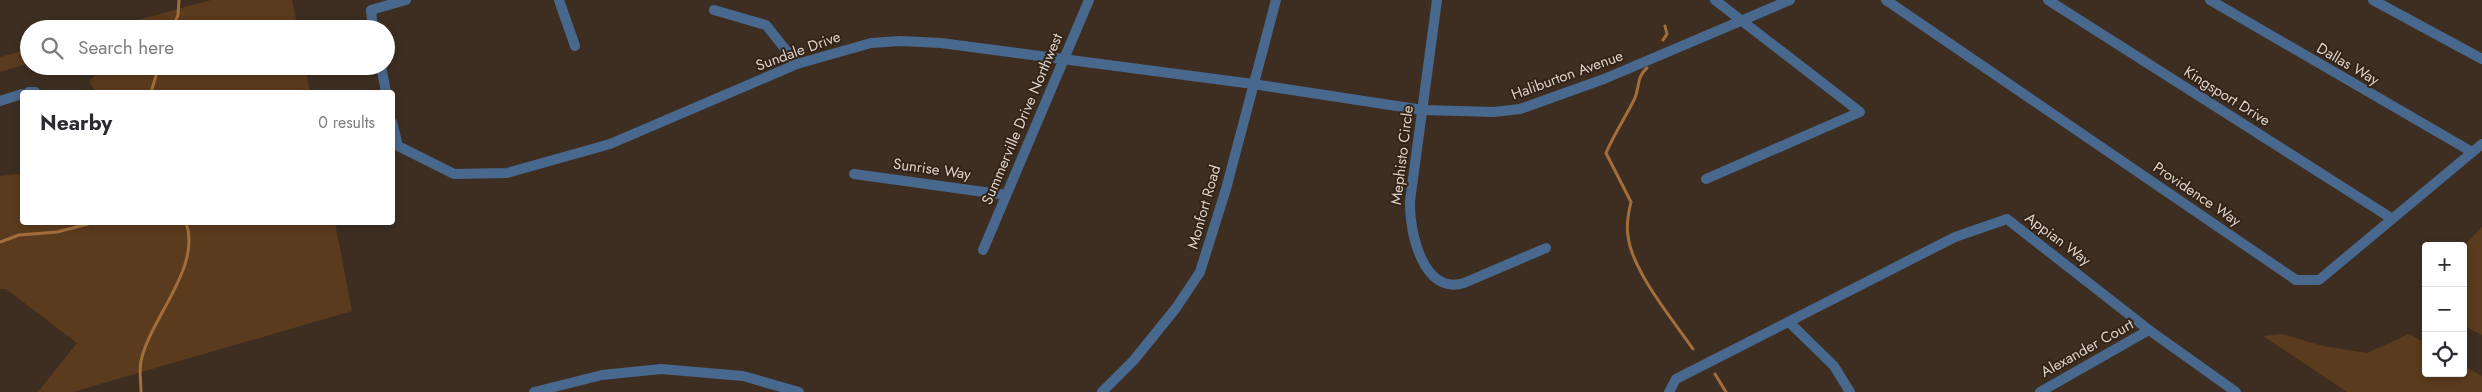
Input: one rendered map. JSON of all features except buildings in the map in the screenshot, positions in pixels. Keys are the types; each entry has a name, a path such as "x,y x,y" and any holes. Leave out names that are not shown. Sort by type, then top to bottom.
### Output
{"street":[{"path":"371,20 371,10 406,0"},
{"path":"559,0 575,46"},
{"name":"Summerville Drive Northwest","path":"983,250 1089,0"},
{"name":"Monfort Road","path":"1102,392 1134,360 1176,308 1200,272 1226,189 1276,0"},
{"name":"Mephisto Circle","path":"1437,0 1410,201 1410,222 1421,256 1437,279 1444,285 1464,284 1546,248"},
{"path":"1706,179 1860,112 1715,0"},
{"name":"Haliburton Avenue","path":"1253,84 1423,110 1494,112 1520,109 1604,79 1790,0"},
{"name":"Providence Way","path":"1886,0 2296,280 2320,280 2391,218 2482,144"},
{"name":"Kingsport Drive","path":"2048,0 2391,218"},
{"name":"Dallas Way","path":"2210,0 2472,152"},
{"path":"2373,0 2482,59"},
{"path":"714,10 766,25 797,64"},
{"name":"Sundale Drive","path":"395,134 398,146 454,174 507,174 610,144 797,64 871,43 900,41 941,43 1253,84"},
{"path":"383,75 386,90"},
{"path":"0,101 20,95"},
{"name":"Sunrise Way","path":"854,174 1006,195"},
{"name":"Appian Way","path":"1669,392 1676,379 1790,323 1955,237 2007,219 2149,330 2236,392"},
{"path":"1790,323 1834,366 1850,392"},
{"name":"Alexander Court","path":"2040,392 2149,330"},
{"path":"534,392 602,376 661,369 743,376 799,392"}],"shaded area":[{"path":"211,0 292,0 296,20 138,20"},
{"path":"20,51 20,66 0,72 0,57"},
{"path":"96,75 307,75 310,90 94,90 89,81"},
{"path":"18,174 20,176 20,225 335,225 352,311 73,392 38,392 77,343 6,289 0,289 0,176"},
{"path":"2482,227 2482,335 2467,327 2467,243"},
{"path":"2282,334 2323,346 2367,353 2409,334 2422,341 2422,377 2467,377 2467,367 2482,376 2482,392 2347,392 2263,336"}],"waterway":[{"path":"176,20 179,0"},
{"path":"1663,40 1667,34 1665,26"},
{"path":"1647,68 1641,75 1636,96 1606,153 1631,202 1627,232 1631,250 1637,264 1654,295 1693,349"},
{"path":"152,90 156,75"},
{"path":"0,242 19,235 57,232 84,225"},
{"path":"141,392 140,365 146,345 173,293 187,257 189,239 187,225"},
{"path":"1715,374 1726,392"}]}
